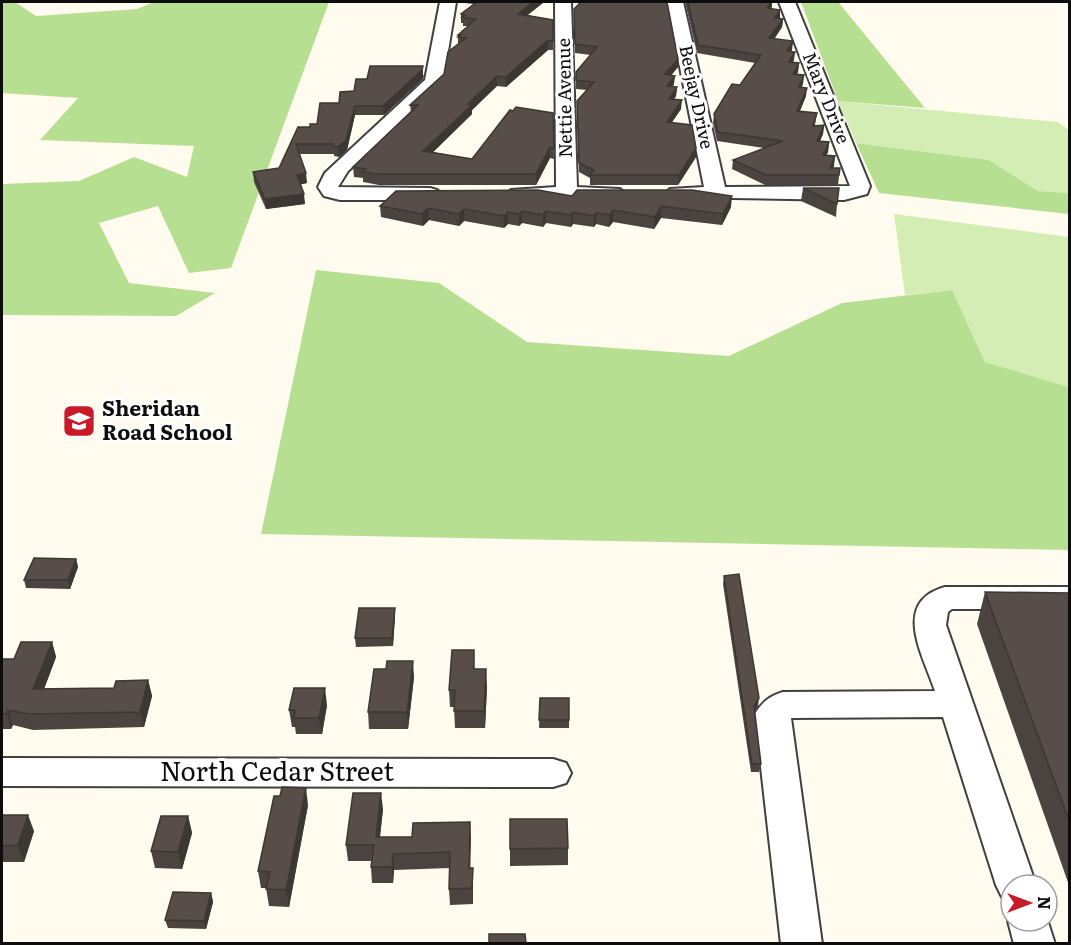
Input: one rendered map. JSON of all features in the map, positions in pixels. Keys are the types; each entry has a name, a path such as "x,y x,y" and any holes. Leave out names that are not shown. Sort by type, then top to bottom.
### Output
{"street":[{"path":"448,2 434,82 340,167 328,187 331,192 340,194 448,194"},
{"name":"Nettie Avenue","path":"562,2 567,194"},
{"name":"Beejay Drive","path":"675,2 716,193"},
{"name":"Mary Drive","path":"716,193 855,192 860,190 787,2"},
{"path":"495,194 636,193"},
{"path":"658,193 716,193"},
{"path":"1012,873 930,625 932,607 945,598 1070,598"},
{"path":"802,944 772,714 783,705 956,704"},
{"name":"North Cedar Street","path":"2,772 553,773"}],"green space":[{"path":"2,2 15,2 36,16 137,9 154,2 329,2 231,268 189,273 158,206 99,223 129,283 215,293 176,316 2,315 2,184 79,181 134,157 187,177 194,146 40,140 78,98 2,93"},
{"path":"801,2 867,2 839,3 925,108 838,101"},
{"path":"838,101 1058,122 1069,130 1069,193 1038,191 989,160 856,143"},
{"path":"856,143 989,160 1038,191 1069,193 1069,214 879,193"},
{"path":"894,214 1069,237 1069,387 985,362 952,290 905,295"},
{"path":"316,270 439,283 527,342 729,356 842,303 952,290 985,362 1069,387 1069,550 261,534"}],"building":[{"path":"477,2 533,2 518,14 553,20 553,41 548,40 506,77 497,76 468,104 472,105 423,151 472,159 510,110 513,111 516,107 553,113 554,149 550,147 536,174 378,174 362,172 366,169 353,167 418,105 410,105 444,74 448,52 466,38 458,37 461,35 458,35 476,19 462,17 465,15 461,14"},
{"path":"581,2 667,2 678,59 665,74 675,76 667,86 677,87 669,99 682,100 667,122 692,125 696,148 679,175 590,175 594,170 579,163 577,101 594,82 576,80 576,72 597,47 575,44 574,9"},
{"path":"688,2 771,2 767,8 780,10 775,18 783,19 769,38 793,41 787,51 795,52 789,62 799,63 793,74 804,75 799,87 807,88 797,111 817,113 813,126 824,125 817,141 829,142 823,155 835,156 830,168 840,168 839,175 766,175 733,160 783,141 718,132 714,114 732,84 740,85 761,55 698,45"},
{"path":"370,66 423,66 422,70 383,106 355,106 346,140 338,147 333,144 296,144 306,173 297,175 304,194 265,199 253,172 279,168 298,127 310,127 310,124 317,124 320,103 339,103 340,92 354,91 356,79 367,79"},
{"path":"803,188 839,188 837,204"},
{"path":"538,190 572,196 577,190 692,190 732,196 723,214 661,206 655,217 613,210 610,215 596,213 594,216 573,212 571,215 546,211 543,215 522,211 519,214 508,212 504,216 464,209 459,214 428,208 422,214 380,206 396,191"},
{"path":"34,558 76,559 68,580 24,580"},
{"path":"739,574 759,698 754,706 761,764 752,764 724,576"},
{"path":"985,592 1070,593 1070,823"},
{"path":"359,608 395,608 392,638 355,638"},
{"path":"21,642 52,642 33,689 114,688 116,681 148,680 140,712 29,714 8,710 7,714 2,714 2,659 14,659"},
{"path":"452,650 474,650 474,669 486,669 484,711 454,711 455,690 449,690"},
{"path":"387,661 413,661 407,712 368,712 374,669 386,669"},
{"path":"294,688 325,688 319,718 294,718 295,710 289,710"},
{"path":"540,698 569,698 569,720 539,720"},
{"path":"282,787 306,788 286,890 266,889 270,872 258,871 274,796 280,796"},
{"path":"353,793 381,793 376,837 412,837 413,823 470,822 469,868 473,868 472,888 449,889 450,852 393,854 392,867 371,867 374,845 346,845"},
{"path":"2,815 28,815 18,845 2,846"},
{"path":"161,816 188,816 178,852 151,851"},
{"path":"510,819 567,819 568,848 510,849"},
{"path":"173,892 211,893 204,921 165,920"},
{"path":"489,934 525,934 526,944 489,944"}],"place":[{"name":"Sheridan Road School","path":"79,421"}]}
